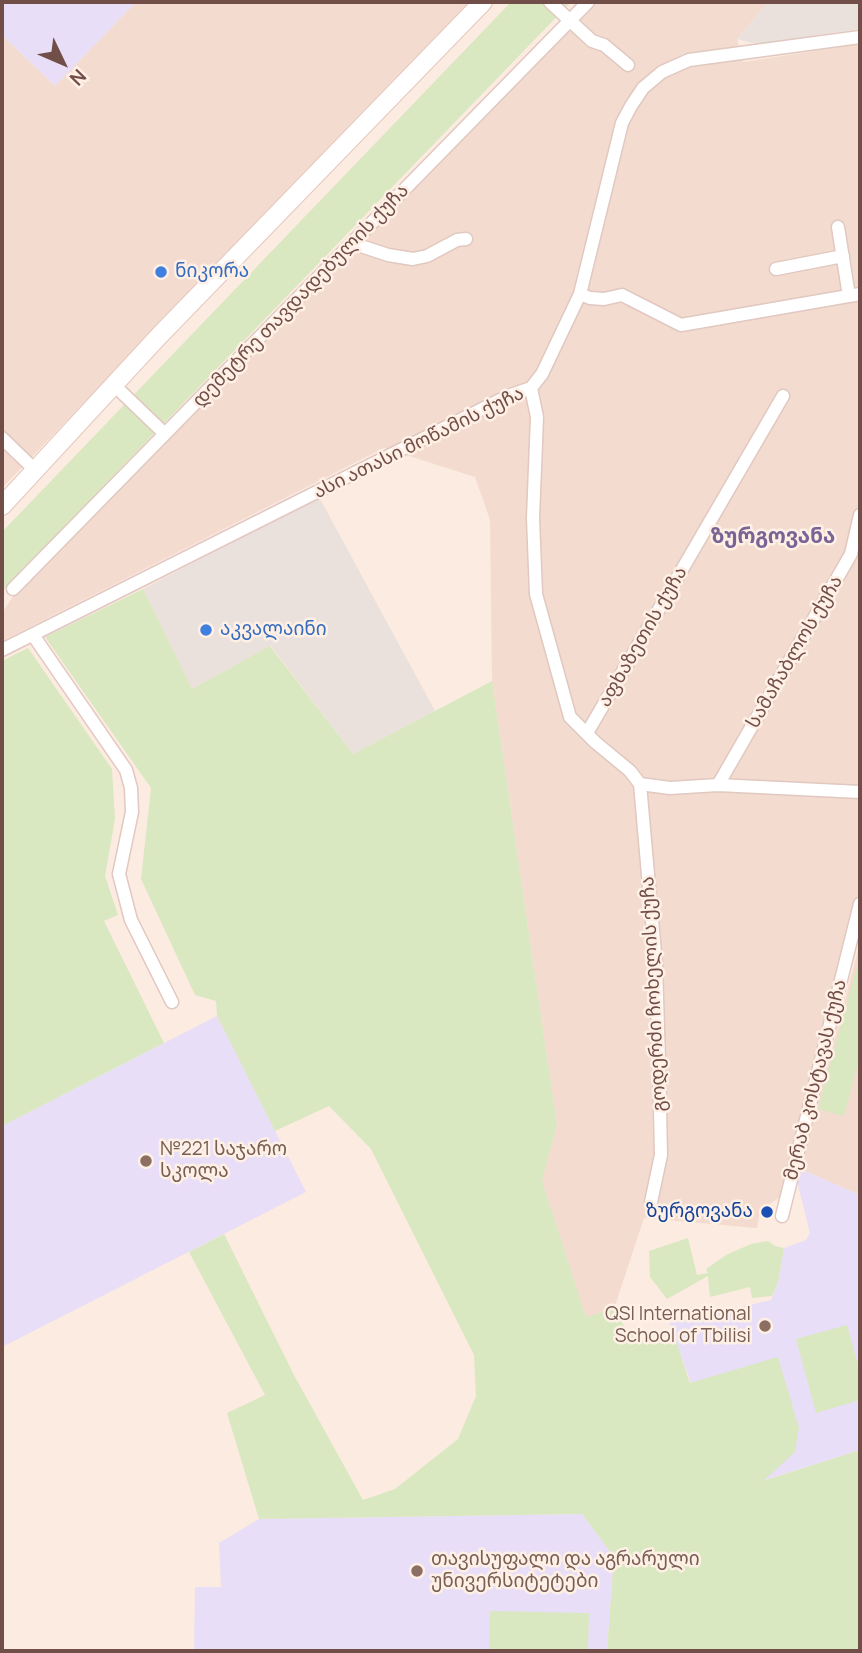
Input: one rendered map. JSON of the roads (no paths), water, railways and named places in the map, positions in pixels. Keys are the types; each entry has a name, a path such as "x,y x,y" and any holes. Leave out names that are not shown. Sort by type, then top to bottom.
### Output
{"main road":[{"path":"2,506 479,3"}],"street":[{"path":"550,2 592,41 604,45 628,65"},
{"name":"დემეტრე თავდადებულის ქუჩა","path":"12,589 588,2"},
{"name":"ასი ათასი მოწამის ქუჩა","path":"2,650 508,396 531,388 546,366 580,294 622,123 643,88 662,72 689,60 860,37"},
{"path":"580,294 604,299 622,295 681,325 855,295 843,256 838,227"},
{"path":"352,243 388,256 414,259 427,256 457,240 466,239"},
{"path":"776,269 843,256"},
{"path":"114,385 165,434"},
{"path":"531,388 537,417 533,518 536,594 570,717 595,742 631,771 640,785 670,788 718,785 860,792"},
{"name":"აფხაზეთის ქუჩა","path":"587,733 783,396"},
{"path":"2,438 36,471"},
{"name":"სამაჩაბლოს ქუჩა","path":"718,785 851,554 860,515"},
{"path":"33,635 127,770 132,812 119,874 131,920 172,1002"},
{"name":"გოდერძი ჩოხელის ქუჩა","path":"640,785 656,965 662,1155 651,1202"},
{"name":"მერაბ კოსტავას ქუჩა","path":"782,1216 860,904"}],"place":[{"name":"ნიკორა","path":"161,272"},
{"name":"აკვალაინი","path":"206,630"},
{"name":"№221 საჯარო სკოლა","path":"146,1161"},
{"name":"ზურგოვანა","path":"767,1212"},
{"name":"QSI International School of Tbilisi","path":"765,1326"},
{"name":"თავისუფალი და აგრარული უნივერსიტეტები","path":"417,1571"}],"district":[{"name":"ზურგოვანა","path":"773,537"}]}
